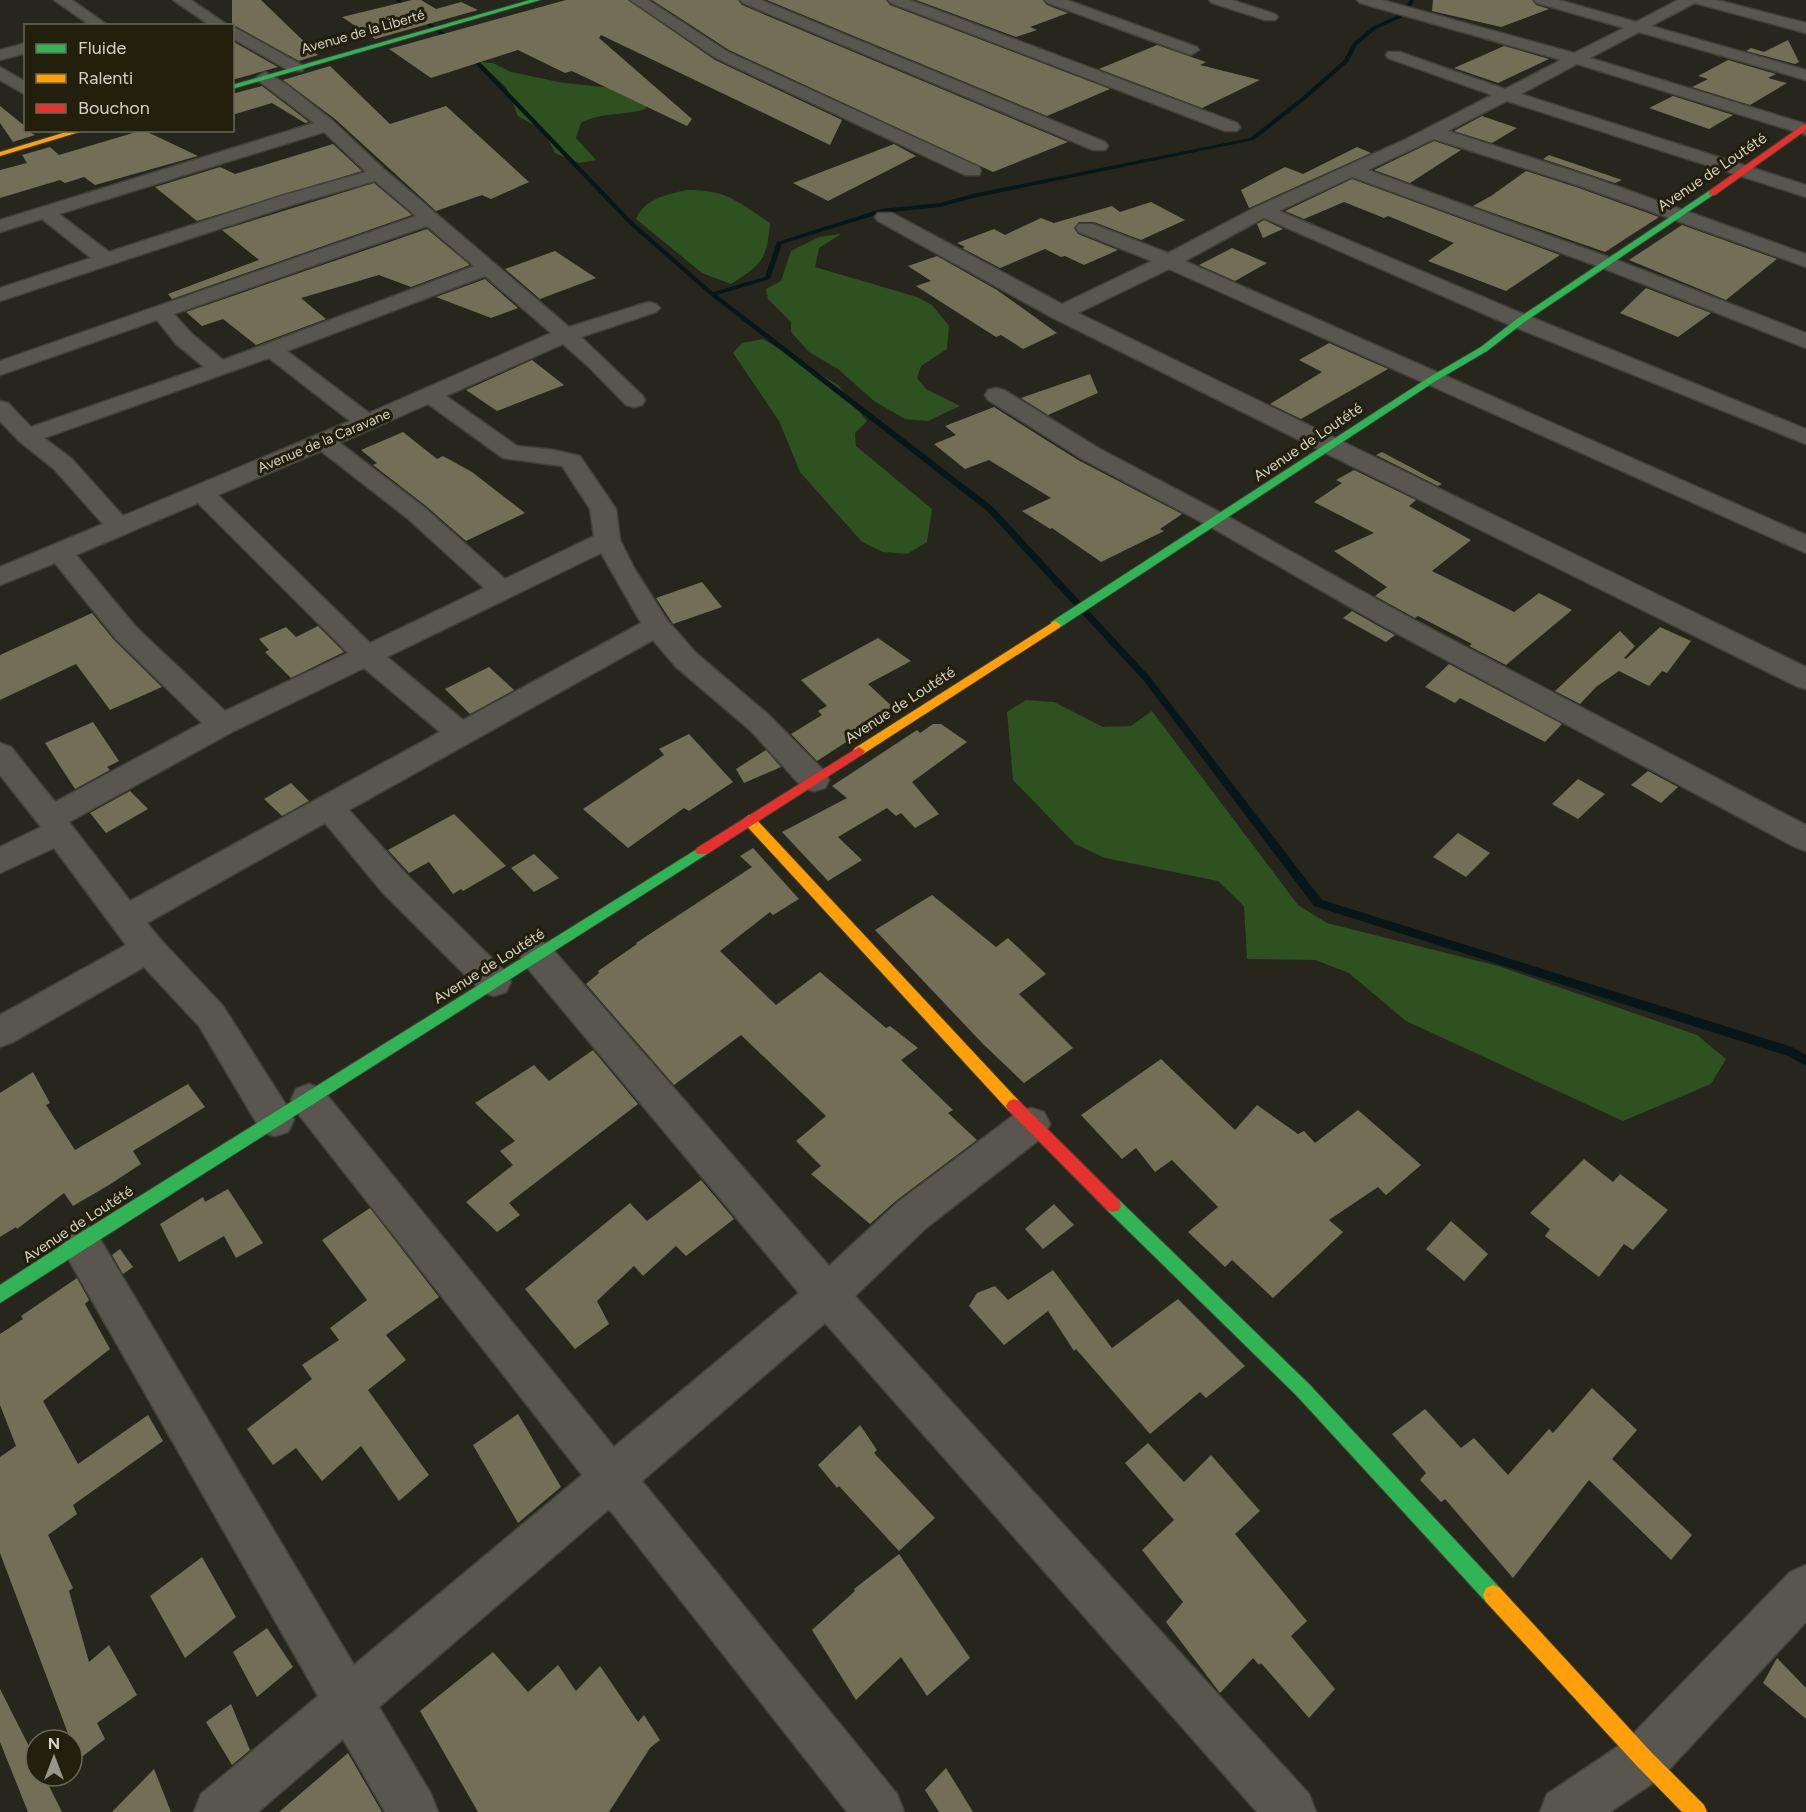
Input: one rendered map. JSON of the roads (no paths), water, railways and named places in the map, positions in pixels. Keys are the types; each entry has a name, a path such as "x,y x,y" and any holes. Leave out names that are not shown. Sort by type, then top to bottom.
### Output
{"street":[{"path":"64,0 99,24"},
{"path":"181,0 219,24"},
{"name":"Avenue de la Liberté","path":"234,86 537,0"},
{"path":"638,0 722,55 972,171"},
{"path":"748,0 1099,146"},
{"path":"896,0 1231,127"},
{"path":"1053,0 1191,50"},
{"path":"1217,0 1270,17"},
{"path":"1365,0 1577,59 1805,128"},
{"path":"1542,0 1806,75"},
{"path":"1061,313 1168,261 1263,211 1353,171 1507,95 1690,0"},
{"path":"1700,0 1806,28"},
{"path":"234,32 296,68"},
{"path":"0,55 24,49"},
{"path":"1394,55 1507,95 1806,191"},
{"path":"0,72 14,86"},
{"path":"265,77 358,152 378,174 565,334 634,400"},
{"path":"8,217 45,212 327,125"},
{"name":"Avenue de Loutété","path":"0,1295 80,1242 814,780 1431,380 1484,349 1520,321 1745,171 1805,128"},
{"path":"0,154 77,132"},
{"path":"1432,132 1584,181 1806,261"},
{"path":"1353,171 1606,263 1806,341"},
{"path":"0,296 288,200 378,174"},
{"path":"1263,211 1520,321 1806,437"},
{"path":"45,212 107,261"},
{"path":"885,217 1061,313 1806,678"},
{"path":"0,368 430,218"},
{"path":"1086,228 1168,261 1806,545"},
{"path":"27,436 220,369 488,268"},
{"name":"Avenue de la Caravane","path":"0,577 367,423 565,334 649,308"},
{"path":"162,313 184,339 220,369"},
{"path":"272,350 367,423"},
{"path":"430,395 511,453 571,461 603,509 607,540 621,568 657,626 686,660 760,723 814,780"},
{"path":"996,395 1091,454 1218,520 1394,620 1806,839"},
{"path":"0,408 27,436 63,464 120,528"},
{"path":"323,441 416,513 503,591"},
{"path":"201,492 366,655 461,735"},
{"path":"0,861 55,825 222,725 607,540"},
{"path":"59,551 126,633 222,725"},
{"path":"125,919 657,626"},
{"path":"0,754 148,950 211,1016 612,1477 879,1812"},
{"path":"329,807 395,884 494,982"},
{"path":"749,820 1031,1124 1303,1390 1644,1759 1697,1812"},
{"path":"0,1032 148,950"},
{"path":"537,955 827,1295 1291,1812"},
{"path":"219,1812 349,1704 827,1295 912,1215 1031,1124"},
{"path":"80,1242 413,1812"},
{"path":"1565,1812 1644,1759 1806,1588"}],"waterway":[{"path":"397,0 453,42"},
{"path":"712,294 768,278 779,243 881,211 940,205 972,196 1252,139 1346,61 1355,44 1374,28 1405,14 1412,0"},
{"path":"470,55 631,223 712,294"},
{"path":"712,294 990,509 1147,679 1318,903 1792,1052 1806,1061"}]}
